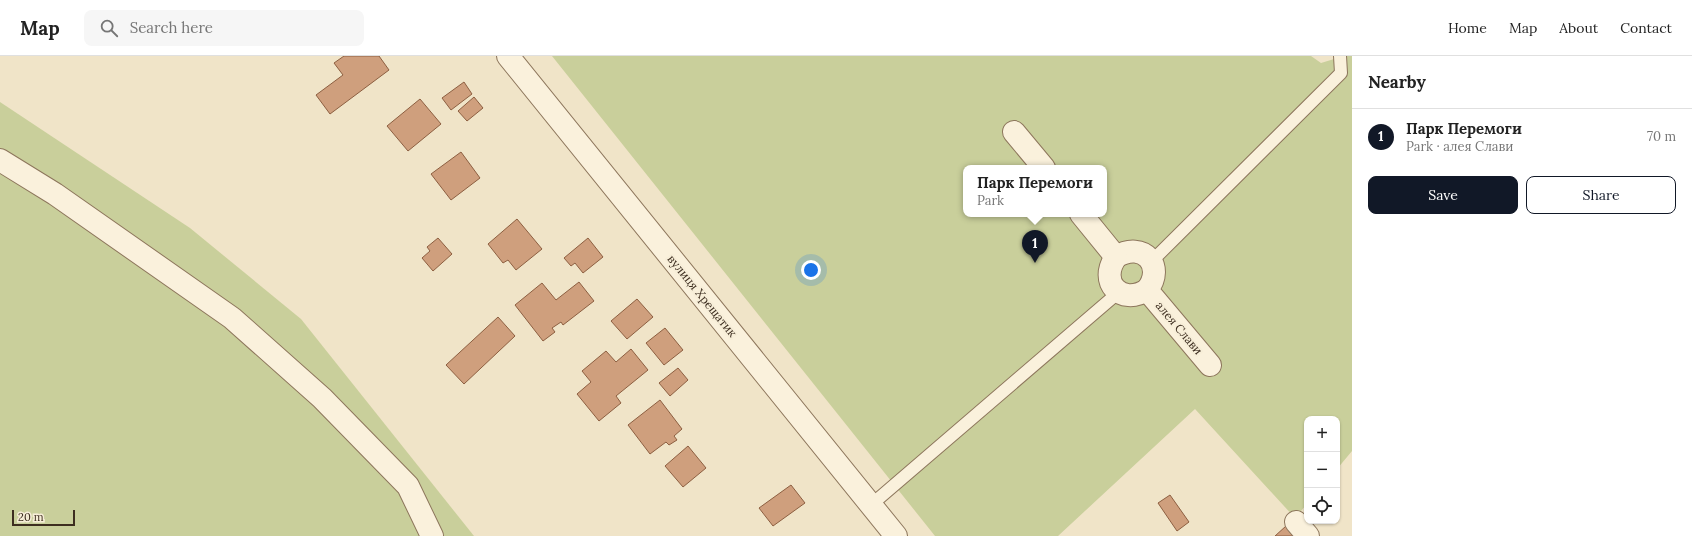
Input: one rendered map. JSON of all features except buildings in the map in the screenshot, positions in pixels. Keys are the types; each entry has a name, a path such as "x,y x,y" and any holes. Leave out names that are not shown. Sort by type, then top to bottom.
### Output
{"street":[{"name":"вулиця Хрещатик","path":"508,56 896,536"},
{"path":"1014,132 1042,165"},
{"path":"0,160 55,194 232,318 322,398 408,486 432,536"},
{"path":"1083,217 1116,257"},
{"path":"1119,292 1112,285 1109,275 1110,265 1116,257 1132,250 1140,252 1152,262"},
{"name":"алея Слави","path":"1119,292 1128,296 1138,295 1147,290 1152,284 1154,277 1152,262"},
{"name":"алея Слави","path":"1147,290 1210,365"}],"lane":[{"path":"1152,262 1341,73 1340,56"},
{"path":"871,505 1119,292"}],"green space":[{"path":"552,56 1311,56 1321,63 1344,56 1352,56 1352,451 1340,465 1340,416 1304,416 1304,508 1295,518 1195,409 1058,536 935,536"},
{"path":"0,102 190,228 301,319 474,536 0,536"}],"place":[{"name":"Парк Перемоги","path":"1035,263"}]}
